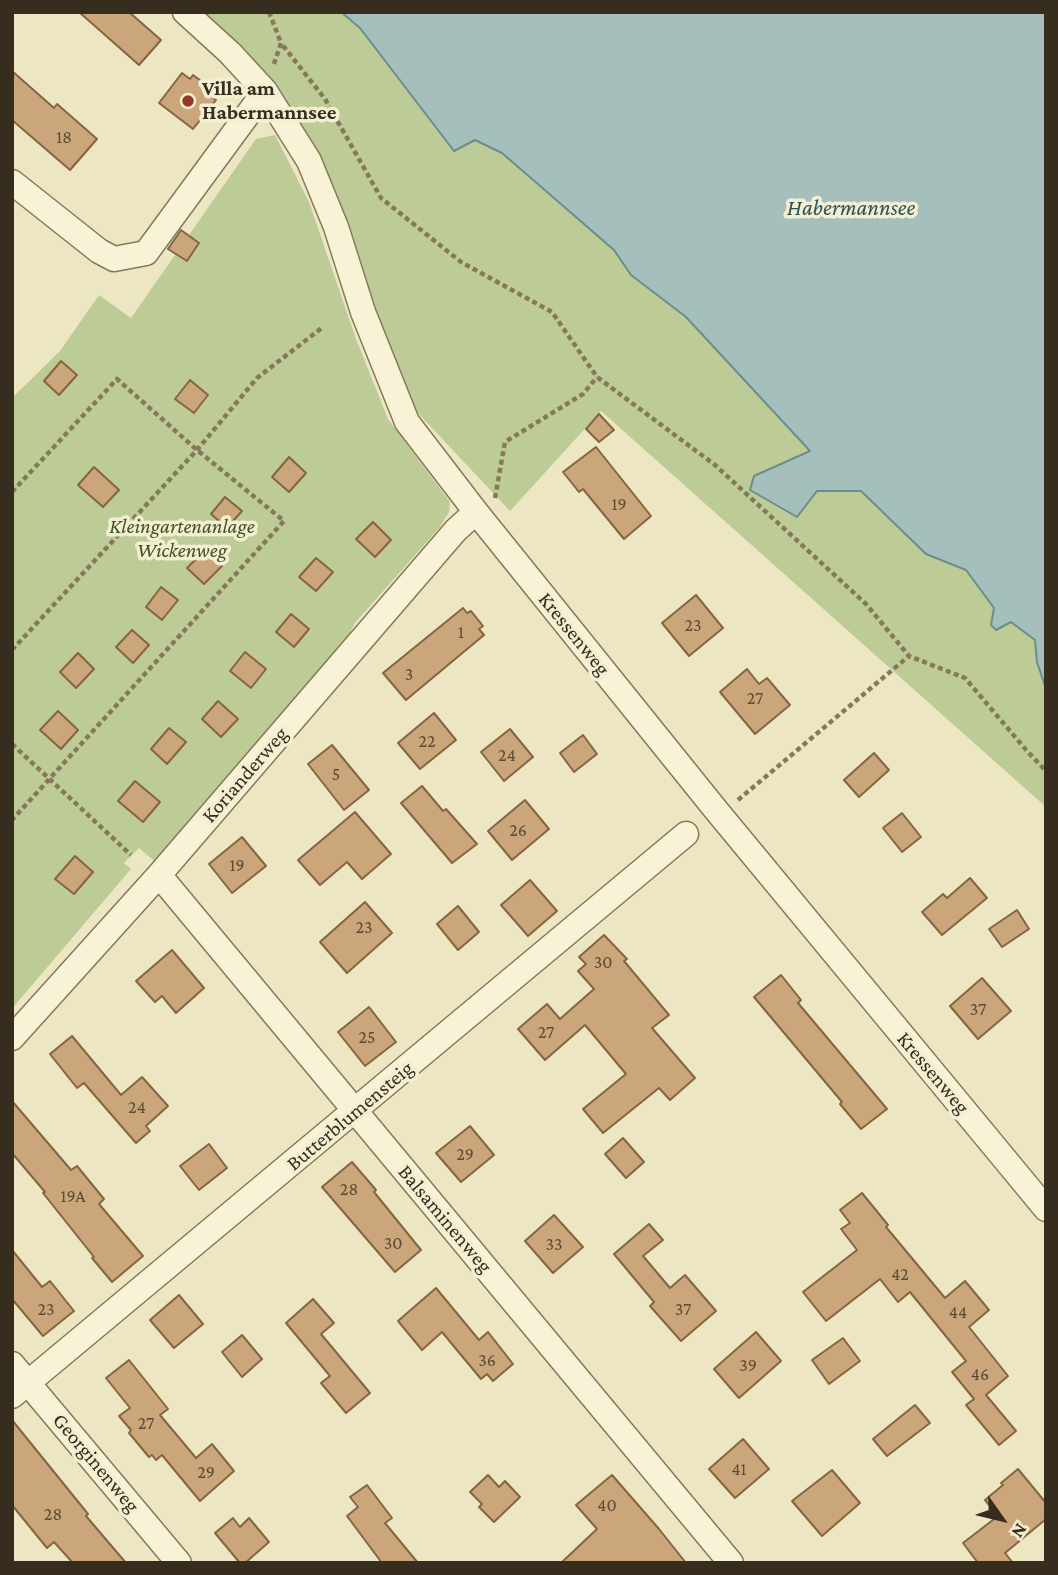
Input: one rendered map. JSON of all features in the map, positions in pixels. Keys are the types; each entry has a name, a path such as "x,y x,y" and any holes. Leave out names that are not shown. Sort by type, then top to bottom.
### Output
{"street":[{"name":"Kressenweg","path":"185,12 230,53 265,91 309,161 336,227 363,312 407,422 720,815 1046,1209"},
{"path":"12,182 114,260 146,253 265,91"},
{"name":"Korianderweg","path":"12,1038 159,875 456,530 476,512"},
{"name":"Butterblumensteig","path":"20,1390 687,834"},
{"name":"Balsaminenweg","path":"159,875 731,1563"},
{"name":"Georginenweg","path":"12,1364 20,1390 179,1563"}],"path":[{"path":"269,12 281,43 325,99 381,198 461,262 552,312 597,377 715,465 866,604 909,656 965,678 1046,771"},
{"path":"265,91 281,43"},
{"path":"12,650 197,450 257,378 323,327"},
{"path":"476,512 493,506 505,442 583,394 597,377"},
{"path":"12,492 117,379 197,450 285,521 12,820"},
{"path":"720,815 909,656"},
{"path":"12,744 131,855"}],"green space":[{"path":"201,12 341,12 475,140 502,153 614,250 631,275 686,317 810,452 770,468 817,491 861,491 926,554 966,570 994,608 996,630 1011,622 1035,640 1037,662 1046,689 1046,807 601,411 510,511 416,411 393,362 357,253 315,146 266,73"},
{"name":"Kleingartenanlage Wickenweg","path":"275,135 309,202 356,339 388,419 450,502 449,512 440,527 354,624 345,645 158,864 139,848 124,863 131,869 12,1011 12,398 60,351 99,295 131,318 256,139"}],"water":[{"name":"Habermannsee","path":"341,12 1046,12 1046,689 1037,662 1035,640 1011,622 996,630 991,625 994,608 966,570 926,554 861,491 817,491 797,517 750,490 754,476 810,451 686,317 631,275 614,250 502,153 475,140 454,151 360,28"}],"building":[{"path":"79,12 129,12 161,40 139,65"},
{"path":"12,71 54,108 57,104 97,139 70,170 12,120"},
{"name":"Villa am Habermannsee","path":"182,73 190,79 193,75 212,89 208,94 216,100 193,129 159,103"},
{"path":"181,230 199,243 187,261 168,249"},
{"path":"61,361 77,375 59,395 44,381"},
{"path":"190,380 208,395 194,413 175,399"},
{"path":"599,414 614,430 599,442 586,429"},
{"path":"596,447 651,516 624,539 583,489 579,492 563,472"},
{"path":"289,457 306,473 289,492 272,477"},
{"path":"94,467 119,490 103,507 78,485"},
{"path":"225,497 242,511 227,528 211,514"},
{"path":"373,522 391,540 375,557 356,539"},
{"path":"206,549 222,566 204,584 187,568"},
{"path":"316,558 333,572 316,591 299,577"},
{"path":"161,587 178,600 162,620 146,607"},
{"path":"696,595 723,628 689,656 662,623"},
{"path":"463,608 467,613 471,611 483,626 479,629 484,635 406,700 383,673"},
{"path":"291,614 309,629 294,647 276,632"},
{"path":"132,630 149,645 133,663 116,647"},
{"path":"245,652 266,669 251,688 230,671"},
{"path":"78,653 94,669 76,688 60,672"},
{"path":"747,669 759,684 767,678 790,705 755,734 720,692"},
{"path":"218,701 238,719 221,737 202,719"},
{"path":"58,711 78,730 61,749 40,730"},
{"path":"434,713 456,740 420,769 398,743"},
{"path":"169,728 186,742 167,764 151,749"},
{"path":"510,729 533,757 504,781 481,752"},
{"path":"583,735 597,754 574,772 560,753"},
{"path":"332,745 369,790 344,810 308,764"},
{"path":"874,753 889,770 859,797 844,780"},
{"path":"135,781 160,802 143,822 118,801"},
{"path":"422,786 477,844 452,863 401,803"},
{"path":"525,800 549,829 512,860 488,831"},
{"path":"355,812 391,854 362,879 347,862 320,885 298,860"},
{"path":"902,813 921,837 902,852 883,828"},
{"path":"242,837 266,866 232,893 209,864"},
{"path":"75,856 93,872 74,894 55,879"},
{"path":"970,878 987,898 942,935 922,912 943,894 947,898"},
{"path":"530,880 557,911 528,936 501,905"},
{"path":"365,902 392,933 347,973 320,942"},
{"path":"458,906 479,932 458,950 437,924"},
{"path":"1017,910 1029,929 1002,947 989,929"},
{"path":"604,935 627,959 624,961 669,1015 652,1028 695,1078 670,1100 659,1088 603,1133 583,1109 626,1074 585,1025 545,1060 518,1029 547,1004 560,1019 594,989 578,971 586,964 579,957"},
{"path":"172,950 204,988 176,1013 162,996 155,1002 136,981"},
{"path":"781,975 801,1000 798,1003 887,1109 861,1129 840,1104 842,1102 754,997"},
{"path":"982,978 1011,1011 978,1039 950,1006"},
{"path":"369,1007 396,1042 365,1066 338,1032"},
{"path":"72,1036 121,1095 142,1077 168,1106 146,1126 150,1131 136,1143 84,1083 77,1088 50,1054"},
{"path":"12,1101 71,1170 77,1166 104,1199 99,1204 143,1256 112,1282 43,1193 45,1192 12,1153"},
{"path":"470,1126 494,1155 461,1182 436,1153"},
{"path":"623,1138 644,1162 626,1178 605,1154"},
{"path":"209,1144 227,1168 199,1190 180,1166"},
{"path":"352,1162 421,1250 395,1272 322,1187"},
{"path":"862,1193 888,1225 886,1227 945,1298 965,1281 989,1310 969,1327 1008,1376 986,1395 1016,1431 999,1445 966,1405 974,1399 952,1372 966,1361 910,1292 898,1302 880,1279 826,1321 803,1292 857,1250 841,1229 850,1223 840,1210"},
{"path":"554,1215 583,1247 553,1273 525,1241"},
{"path":"649,1224 663,1240 643,1256 670,1288 685,1275 716,1311 681,1341 650,1306 654,1302 614,1254"},
{"path":"12,1250 42,1287 50,1281 74,1311 43,1336 12,1299"},
{"path":"436,1288 479,1340 488,1332 513,1364 493,1381 487,1374 481,1379 442,1332 422,1350 398,1321"},
{"path":"179,1295 203,1324 174,1348 150,1320"},
{"path":"313,1299 334,1323 321,1334 370,1393 346,1413 321,1383 330,1376 286,1323"},
{"path":"756,1332 781,1361 739,1398 714,1369"},
{"path":"242,1335 262,1359 242,1377 222,1352"},
{"path":"843,1338 860,1361 829,1384 812,1360"},
{"path":"129,1360 168,1409 160,1415 196,1458 212,1444 234,1471 200,1501 162,1455 156,1460 152,1455 149,1457 119,1416 130,1408 106,1378"},
{"path":"915,1405 930,1423 887,1456 873,1439"},
{"path":"12,1420 126,1563 73,1563 54,1542 47,1548 12,1505"},
{"path":"743,1439 769,1469 735,1498 709,1469"},
{"path":"1018,1469 1046,1503 1046,1519 1005,1553 1013,1563 978,1563 963,1543 998,1516 985,1500"},
{"path":"832,1470 860,1503 822,1536 792,1501"},
{"path":"488,1475 499,1487 505,1481 520,1497 494,1522 479,1507 482,1504 470,1492"},
{"path":"612,1475 686,1563 561,1563 597,1529 576,1505"},
{"path":"367,1485 392,1518 385,1523 418,1563 382,1563 347,1516 358,1507 350,1497"},
{"path":"233,1518 240,1527 249,1518 269,1542 245,1563 240,1563 215,1533"}],"place":[{"name":"Villa am Habermannsee","path":"188,101"}]}
